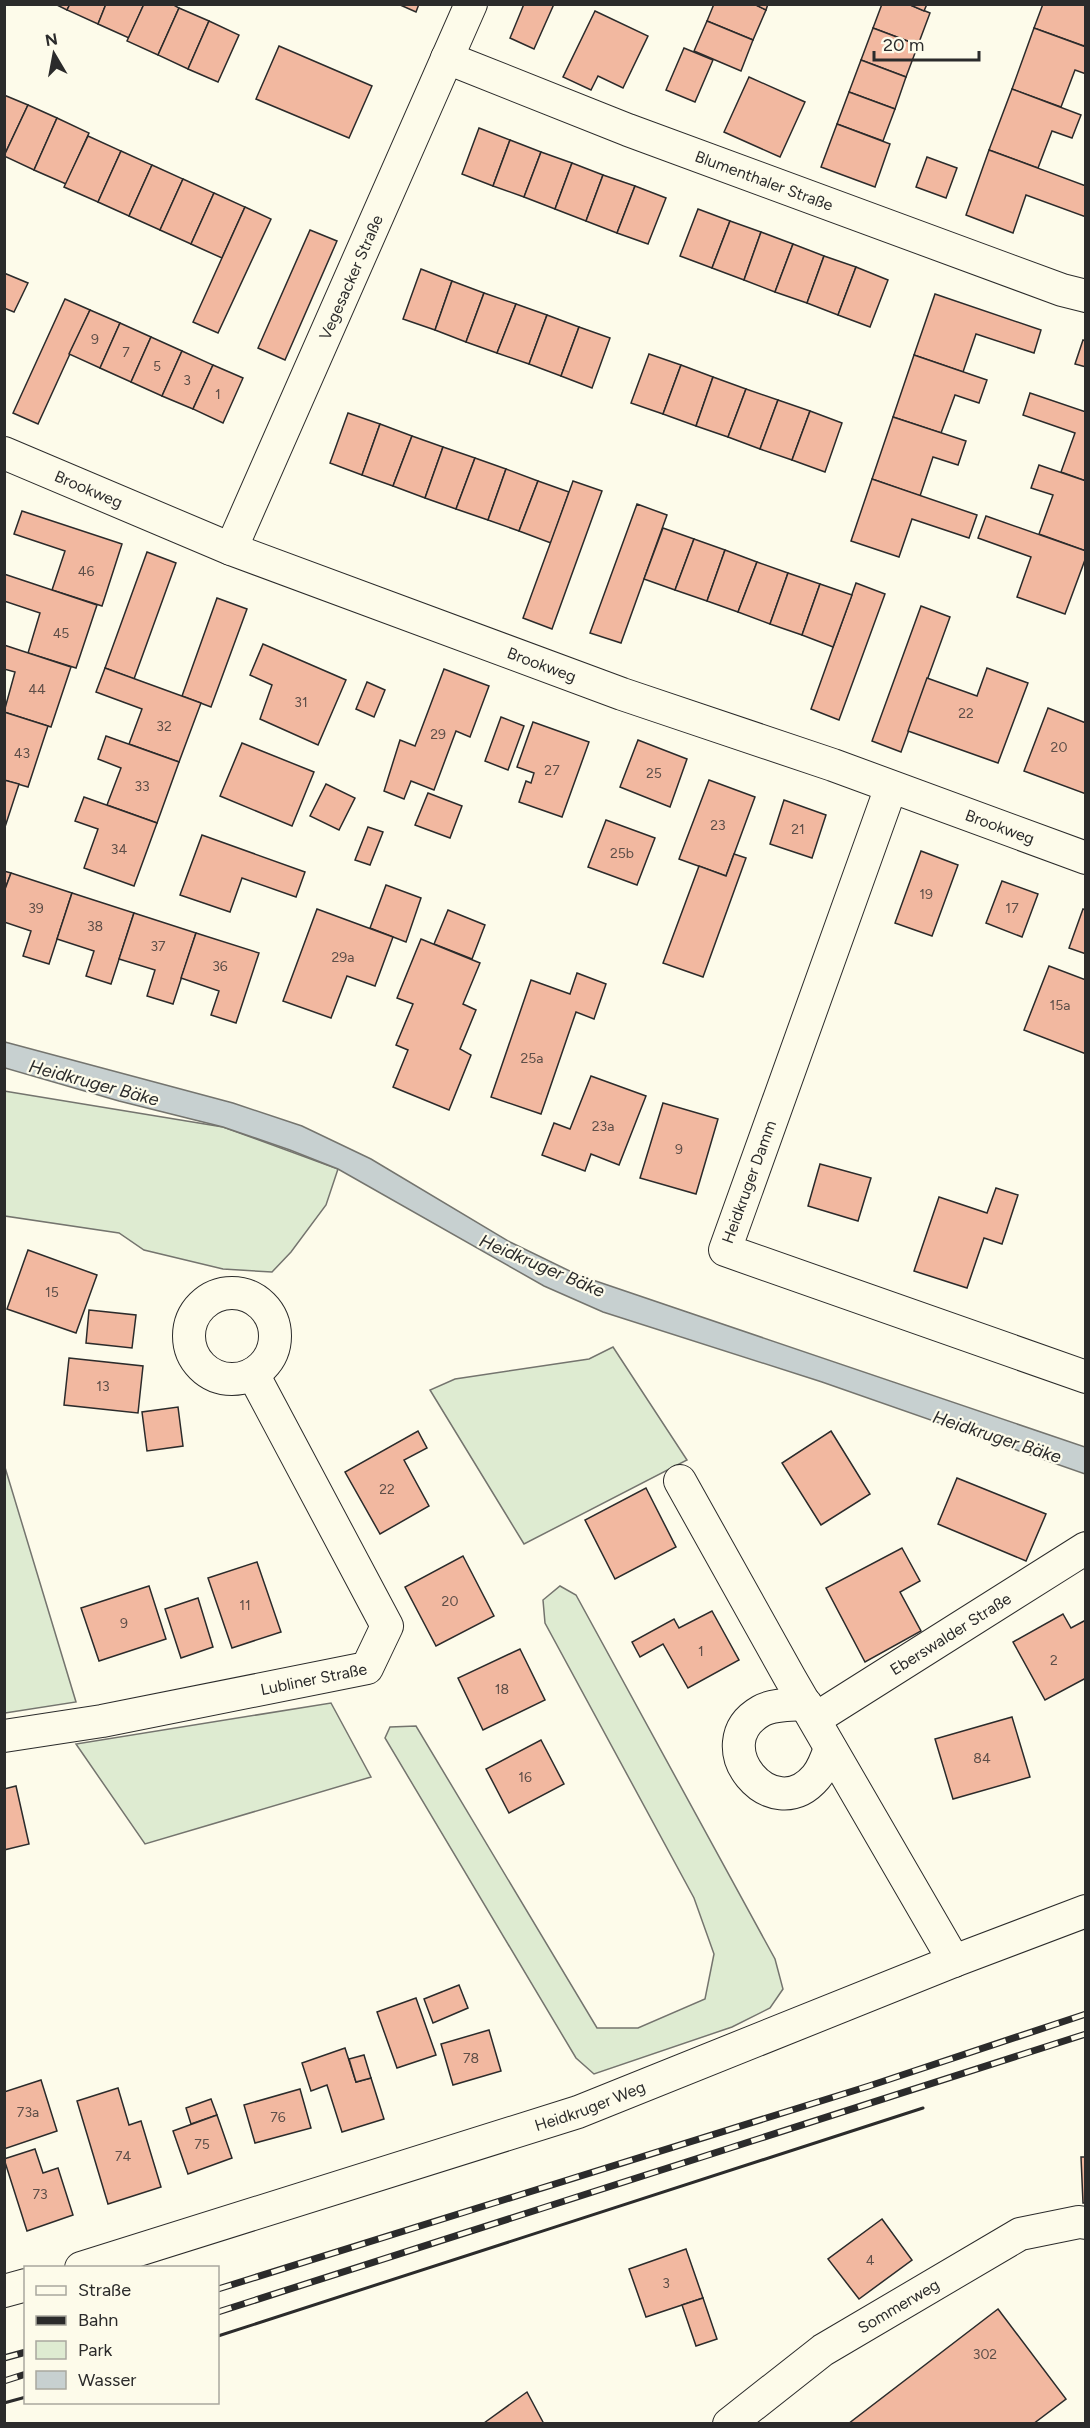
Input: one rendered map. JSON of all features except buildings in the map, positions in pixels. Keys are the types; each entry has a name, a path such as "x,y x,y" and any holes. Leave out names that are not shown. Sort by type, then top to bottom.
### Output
{"street":[{"name":"Vegesacker Straße","path":"231,549 471,4"},
{"name":"Blumenthaler Straße","path":"447,58 628,130 1028,278 1086,296"},
{"name":"Brookweg","path":"4,453 231,549 622,694 833,765 1086,858"},
{"name":"Heidkruger Damm","path":"891,787 725,1250 1086,1377"},
{"name":"Lubliner Straße","path":"4,1736 102,1721 367,1668 387,1626 253,1374"},
{"path":"680,1481 954,1961"},
{"name":"Eberswalder Straße","path":"810,1711 1086,1548"},
{"path":"810,1711 774,1706 760,1711 749,1721 742,1733 739,1748 741,1763 747,1774 758,1785 772,1792 788,1792 804,1787 817,1777 831,1748"},
{"name":"Heidkruger Weg","path":"87,2266 578,2112 954,1961 1086,1911"},
{"name":"Sommerweg","path":"729,2424 823,2350 1020,2234 1079,2222 1086,2223"},
{"path":"4,2291 24,2286"}],"green space":[{"path":"4,1091 223,1127 338,1169 326,1205 291,1252 272,1272 223,1269 144,1250 119,1233 5,1216"},
{"path":"613,1347 687,1460 524,1544 430,1390 455,1379 589,1359"},
{"path":"4,1464 76,1702 5,1713 4,1713"},
{"path":"560,1586 576,1595 775,1959 783,1989 770,2008 732,2027 594,2074 576,2058 385,1738 390,1727 416,1726 597,2028 638,2028 705,1999 714,1954 694,1898 545,1623 543,1600"},
{"path":"331,1703 371,1777 145,1844 76,1744"}],"water":[{"name":"Heidkruger Bäke","path":"5,1042 233,1103 302,1126 371,1159 510,1242 578,1275 1085,1447 1085,1474 822,1382 603,1312 544,1286 338,1169 223,1127 119,1101 5,1068"}],"railway":[{"path":"219,2289 869,2086 1086,2014"},
{"path":"219,2312 1086,2034"},
{"path":"4,2358 24,2353"},
{"path":"4,2381 24,2375"}],"wall":[{"path":"219,2336 923,2108"},
{"path":"4,2403 24,2398"}]}
